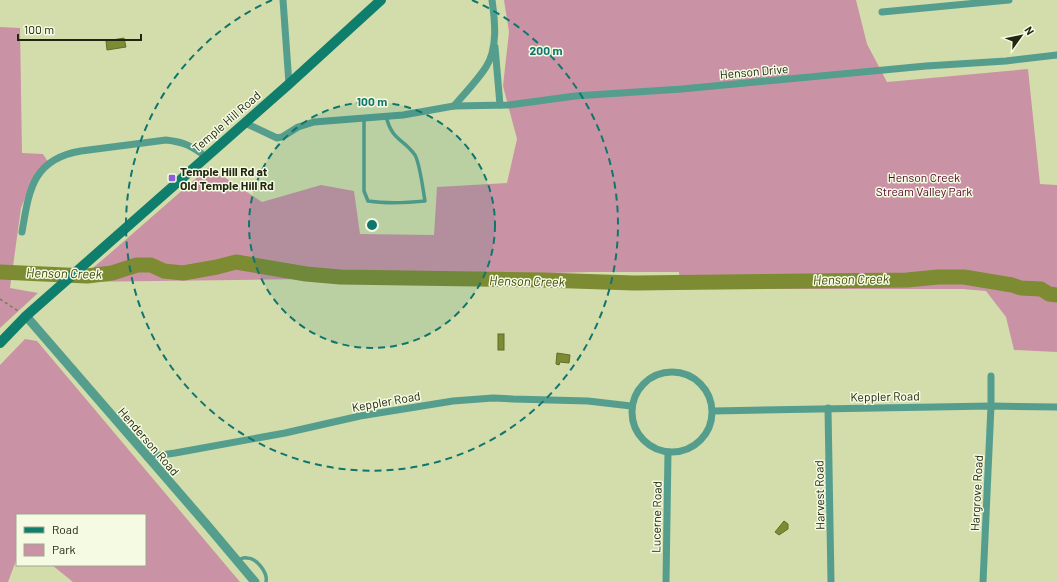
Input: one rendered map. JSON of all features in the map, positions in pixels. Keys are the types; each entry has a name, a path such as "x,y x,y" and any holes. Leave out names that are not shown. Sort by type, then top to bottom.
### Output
{"main road":[{"name":"Temple Hill Road","path":"0,343 26,316 63,282 289,84 381,0"}],"street":[{"path":"283,0 289,84"},
{"path":"492,0 500,105"},
{"path":"882,12 918,4 957,6 1009,0"},
{"path":"454,106 486,67 492,53 494,39"},
{"name":"Henson Drive","path":"245,123 277,138 282,137 298,127 309,123 403,115 454,106 500,105 575,96 682,89 926,66 1006,61 1057,55"},
{"path":"22,232 27,200 33,183 47,165 62,156 81,151 166,140 178,141 191,145 206,156"},
{"name":"Henderson Road","path":"26,316 254,582"},
{"path":"674,372 690,376 699,382 706,390 711,400 713,411 709,430 700,442 687,450 678,452 658,450 648,444 640,437 632,417 632,406 635,396 641,386 658,374 674,372"},
{"name":"Hargrove Road","path":"983,582 992,406 991,376"},
{"name":"Keppler Road","path":"147,457 285,433 360,416 453,401 493,398 588,401 632,406"},
{"name":"Keppler Road","path":"713,411 992,406 1057,407"},
{"name":"Harvest Road","path":"828,408 831,582"},
{"name":"Lucerne Road","path":"666,582 668,452"}],"lane":[{"path":"364,118 364,191 368,201 411,203 425,200 416,156 393,134 388,126 386,116"},
{"path":"237,561 246,557 252,559 265,573 267,579 266,582"}],"path":[{"path":"0,299 26,316"}],"green space":[{"name":"Henson Creek Stream Valley Park","path":"504,0 856,0 867,44 887,82 1028,69 1040,184 1057,185 1057,352 1014,350 1006,317 986,291 963,289 750,289 680,286 679,272 591,272 307,279 76,282 209,167 262,202 321,185 354,191 360,234 434,235 437,187 507,183 517,139 503,86 509,32"},
{"path":"0,27 20,28 22,153 43,154 48,162 27,193 21,208 10,288 38,293 0,328"},
{"path":"25,339 37,341 240,582 73,582 53,566 146,566 146,514 16,514 16,561 8,582 0,582 0,365"}],"shaded area":[{"path":"124,38 126,47 107,50 106,41"},
{"path":"498,334 504,334 504,350 498,350"},
{"path":"557,353 570,355 569,363 560,362 559,365 556,364"},
{"path":"784,521 788,524 788,529 779,535 775,532"}],"waterway":[{"name":"Henson Creek","path":"0,272 87,276 112,273 137,265 151,265 164,271 183,273 236,262 306,274 340,277 634,283 907,280 938,277 964,277 1012,285 1021,288 1041,289 1049,294 1057,295"}],"place":[{"name":"Temple Hill Rd at Old Temple Hill Rd","path":"172,178"}]}
